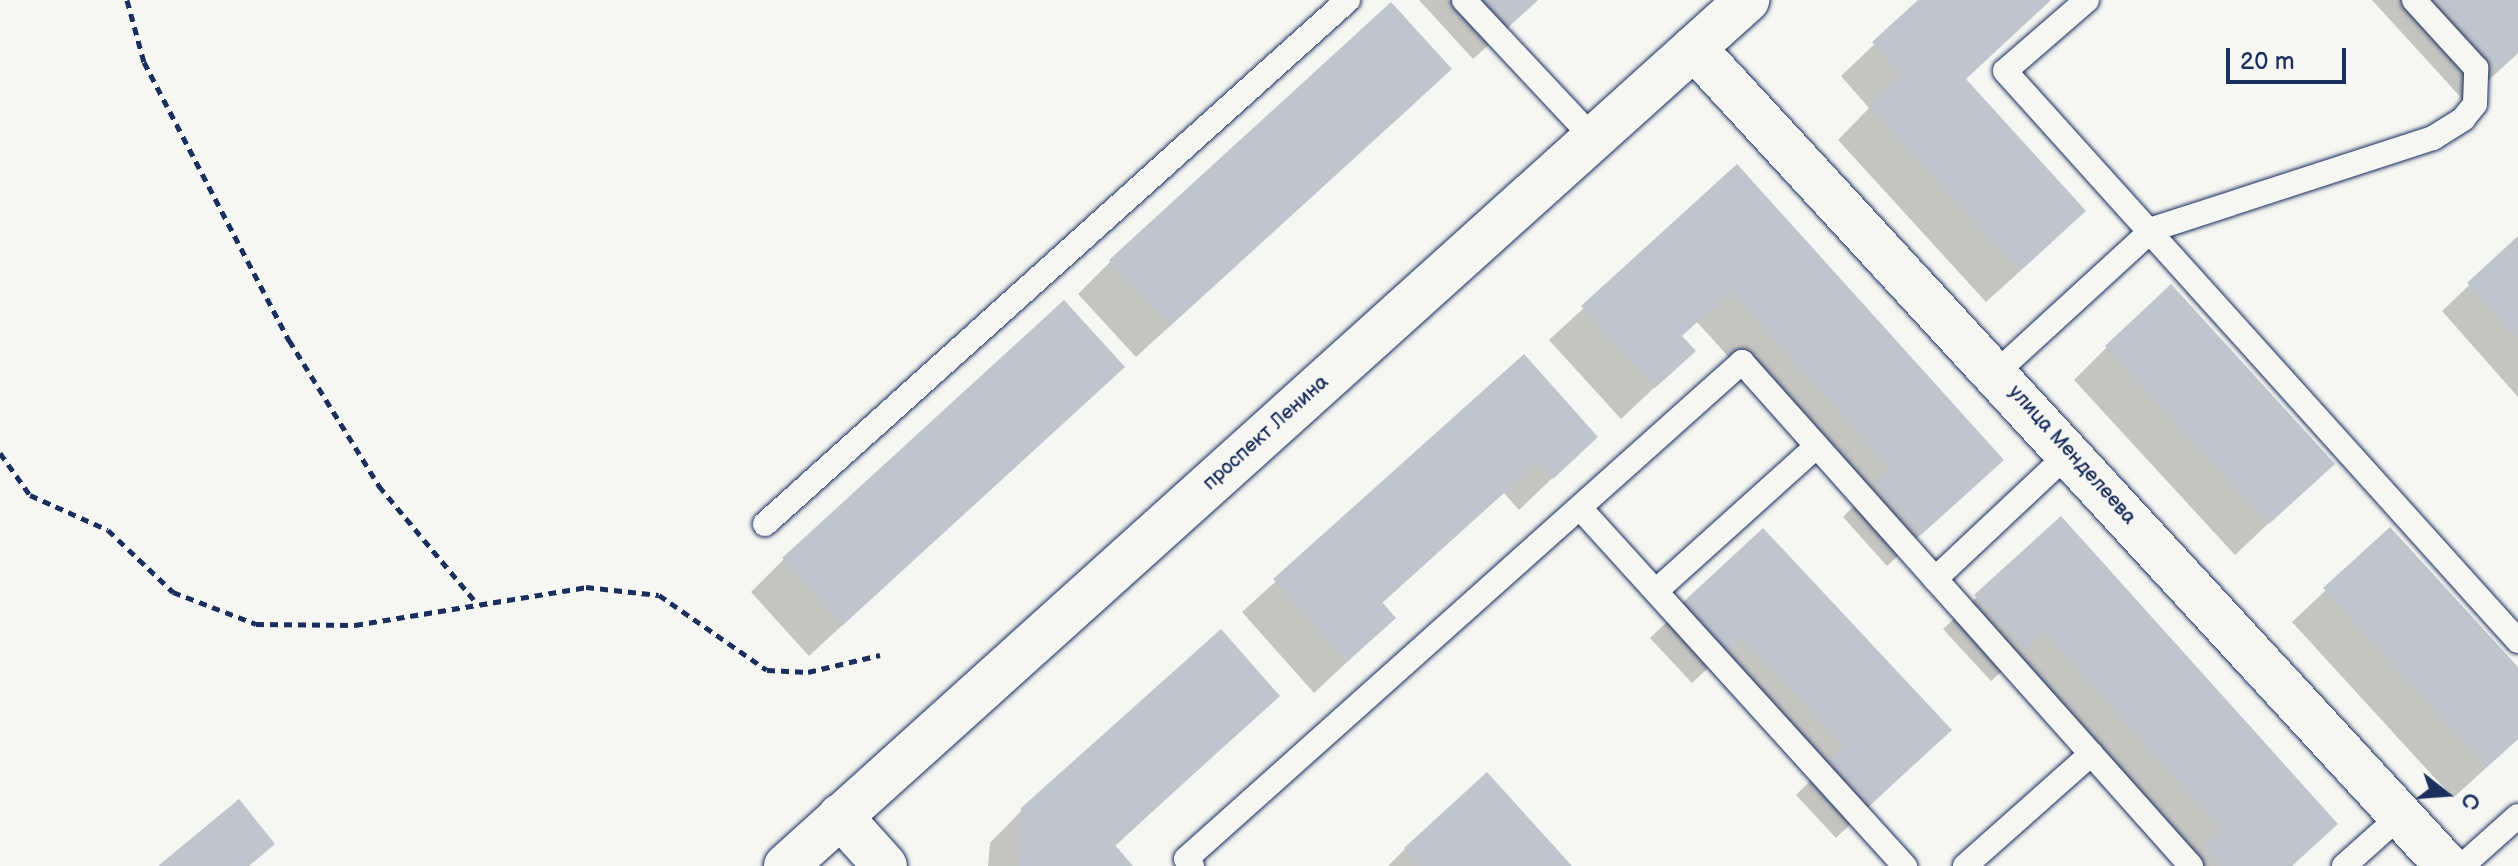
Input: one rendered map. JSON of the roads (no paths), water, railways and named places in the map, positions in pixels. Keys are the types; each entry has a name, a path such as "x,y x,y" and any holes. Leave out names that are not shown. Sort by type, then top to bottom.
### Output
{"street":[{"name":"проспект Ленина","path":"786,866 1747,0"},
{"name":"улица Менделеева","path":"1694,48 1997,372 2447,866"},
{"path":"840,816 885,866"}],"lane":[{"path":"765,524 1348,0"},
{"path":"1464,0 1594,139"},
{"path":"2087,0 2005,71 2153,229 2518,641"},
{"path":"1997,372 2153,229 2433,138 2463,119 2475,104 2476,68 2414,0"},
{"path":"1192,866 1186,859 1742,362 2191,866"},
{"path":"1657,590 1817,446"},
{"path":"1935,579 2069,453"},
{"path":"1580,508 1905,866"},
{"path":"1965,866 2091,754"},
{"path":"2344,866 2401,815"},
{"path":"2462,866 2518,816"}]}
